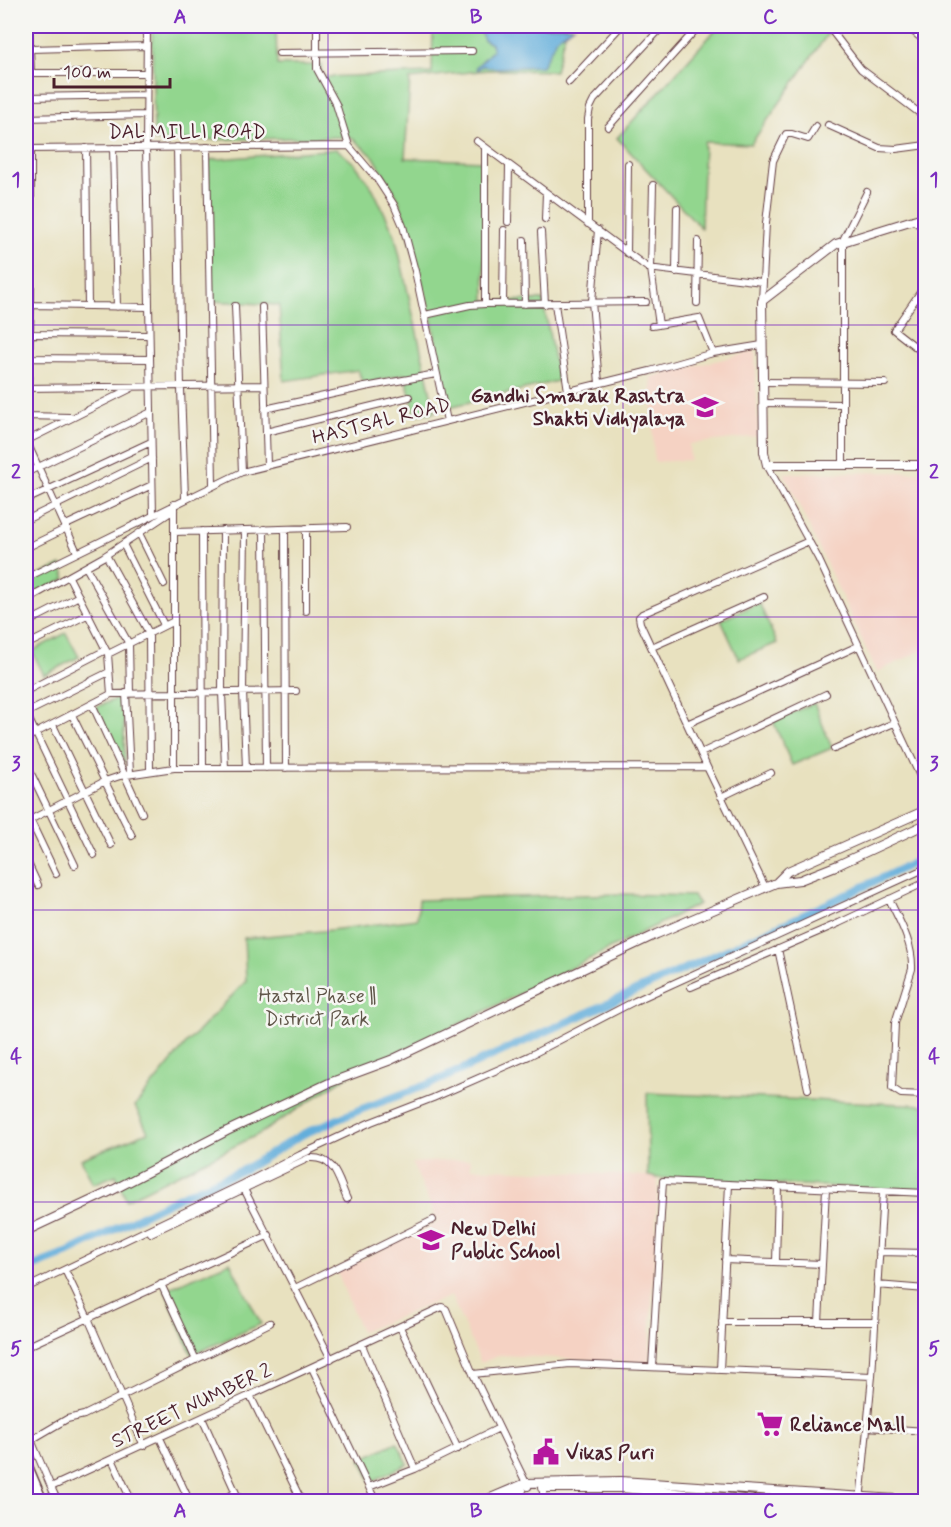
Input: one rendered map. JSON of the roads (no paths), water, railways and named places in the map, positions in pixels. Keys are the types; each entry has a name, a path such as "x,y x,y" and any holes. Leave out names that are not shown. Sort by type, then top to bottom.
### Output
{"main road":[{"path":"26,1464 42,1502"}],"street":[{"path":"29,26 28,73 146,73"},
{"path":"147,26 146,147 153,514"},
{"path":"317,26 319,75 336,104 349,146 377,179 399,215 415,271 447,421"},
{"path":"569,82 621,26"},
{"path":"588,224 588,119 590,108 605,88 663,26"},
{"path":"608,127 699,26"},
{"path":"828,26 861,69 926,118"},
{"path":"906,26 926,42"},
{"path":"30,49 146,46"},
{"path":"279,53 472,51"},
{"path":"26,97 146,94"},
{"path":"26,118 146,115"},
{"path":"828,125 879,148 896,149 926,145"},
{"path":"816,126 808,139 790,133 786,134 774,156 762,282 764,452 767,465 808,541 926,789"},
{"path":"477,141 651,269 762,282"},
{"name":"DAL MILLI ROAD","path":"28,149 349,146"},
{"path":"177,147 180,386 185,498"},
{"path":"207,147 213,484"},
{"path":"485,147 485,304"},
{"path":"86,148 88,306"},
{"path":"114,148 117,307"},
{"path":"28,149 31,306 27,358 26,440 40,466 77,552"},
{"path":"627,253 628,164"},
{"path":"508,222 510,166"},
{"path":"653,185 651,269 655,325 699,318 713,353"},
{"path":"843,464 843,240 867,192"},
{"path":"545,219 546,193"},
{"path":"676,272 677,208"},
{"path":"762,301 843,240 926,216"},
{"path":"914,220 926,230"},
{"path":"503,303 504,230"},
{"path":"598,230 592,302 599,383"},
{"path":"541,232 545,304"},
{"path":"524,240 525,304"},
{"path":"697,303 698,241"},
{"path":"926,284 894,330 926,355"},
{"path":"425,315 485,304 646,302"},
{"path":"555,304 568,391"},
{"path":"31,306 149,307"},
{"path":"235,306 242,472"},
{"path":"262,307 267,465"},
{"path":"28,334 149,335"},
{"name":"HASTSAL ROAD","path":"26,578 153,514 174,507 185,498 213,484 242,472 713,353 762,345"},
{"path":"27,358 150,359"},
{"path":"265,409 436,374"},
{"path":"762,382 885,383"},
{"path":"27,388 264,385"},
{"path":"26,440 135,386"},
{"path":"266,432 409,398"},
{"path":"763,404 843,404"},
{"path":"26,473 151,412"},
{"path":"26,416 74,417"},
{"path":"26,500 152,442"},
{"path":"26,520 152,458"},
{"path":"767,465 926,465"},
{"path":"26,548 152,485"},
{"path":"174,507 174,768"},
{"path":"26,600 106,555 174,507"},
{"path":"174,532 347,527"},
{"path":"306,528 306,611"},
{"path":"264,529 266,768"},
{"path":"285,529 286,768"},
{"path":"223,530 222,692 225,768"},
{"path":"244,530 243,691 246,768"},
{"path":"202,531 203,768"},
{"path":"139,533 164,584"},
{"path":"765,887 700,753 639,617 808,541"},
{"path":"123,544 165,626"},
{"path":"106,555 149,633 150,771"},
{"path":"86,567 129,644 127,774"},
{"path":"69,577 107,652 111,694"},
{"path":"26,623 79,596"},
{"path":"652,647 764,597"},
{"path":"26,645 89,614"},
{"path":"26,691 174,621"},
{"path":"687,724 858,646"},
{"path":"94,855 26,713 109,672"},
{"path":"26,738 111,694 296,691"},
{"path":"700,753 826,694"},
{"path":"92,704 127,774 142,813"},
{"path":"72,715 132,836"},
{"path":"834,749 894,723"},
{"path":"53,725 111,844"},
{"path":"26,763 75,865"},
{"path":"27,821 105,781 127,774 174,768 707,767"},
{"path":"722,797 771,772"},
{"path":"776,883 788,871 926,810"},
{"path":"26,811 27,821 56,874"},
{"path":"26,1231 107,1193 227,1131 329,1083 390,1060 657,934 765,887 800,880 838,865 926,824"},
{"path":"26,859 38,885"},
{"path":"26,1291 300,1155 371,1122 529,1056 635,1001 926,868"},
{"path":"692,987 926,882"},
{"path":"889,899 911,946 913,960 896,1023 892,1088 901,1094 926,1095"},
{"path":"778,949 808,1089"},
{"path":"26,996 26,1002"},
{"path":"26,1291 314,1158 331,1163 347,1198"},
{"path":"652,1367 663,1181 926,1193"},
{"path":"720,1370 729,1184"},
{"path":"776,1262 778,1186"},
{"path":"244,1189 331,1359"},
{"path":"819,1322 826,1189"},
{"path":"860,1500 872,1376 883,1192"},
{"path":"295,1288 433,1220"},
{"path":"26,1347 269,1235"},
{"path":"879,1252 926,1253"},
{"path":"725,1260 822,1264"},
{"path":"67,1274 144,1446"},
{"path":"161,1284 196,1360"},
{"path":"877,1285 926,1289"},
{"name":"STREET NUMBER 2","path":"51,1487 441,1308 444,1308 473,1374"},
{"path":"722,1322 875,1322"},
{"path":"31,1440 67,1419 84,1416 270,1323"},
{"path":"400,1327 458,1449"},
{"path":"362,1345 415,1469"},
{"path":"527,1485 473,1374 570,1364 872,1376"},
{"path":"312,1368 376,1502"},
{"path":"250,1395 302,1502"},
{"path":"202,1418 240,1502"},
{"path":"867,1427 926,1431"},
{"path":"26,1428 58,1502"},
{"path":"369,1487 415,1469 499,1428"},
{"path":"160,1438 190,1502"},
{"path":"112,1459 132,1502"},
{"path":"543,1485 621,1481 860,1500 926,1501"},
{"path":"496,1502 527,1485"},
{"path":"481,1502 527,1485 621,1488 777,1502"},
{"path":"543,1485 543,1502"},
{"path":"756,1501 757,1491"},
{"path":"217,1502 235,1493"}],"water":[{"path":"478,26 574,26 557,38 542,66 497,68 482,66 477,70 476,67 493,50 491,44 484,40"}],"waterway":[{"path":"26,1269 65,1254 183,1195 245,1169 303,1134 432,1083 806,914 926,857"}],"railway":[{"path":"26,1486 32,1502"}],"place":[{"name":"Gandhi Smarak Rashtra Shakti Vidhyalaya","path":"705,407"},
{"name":"New Delhi Public School","path":"431,1240"},
{"name":"Reliance Mall","path":"770,1424"},
{"name":"Vikas Puri","path":"546,1452"}],"park label":[{"name":"Hastal Phase || District Park","path":"317,1006"}]}
